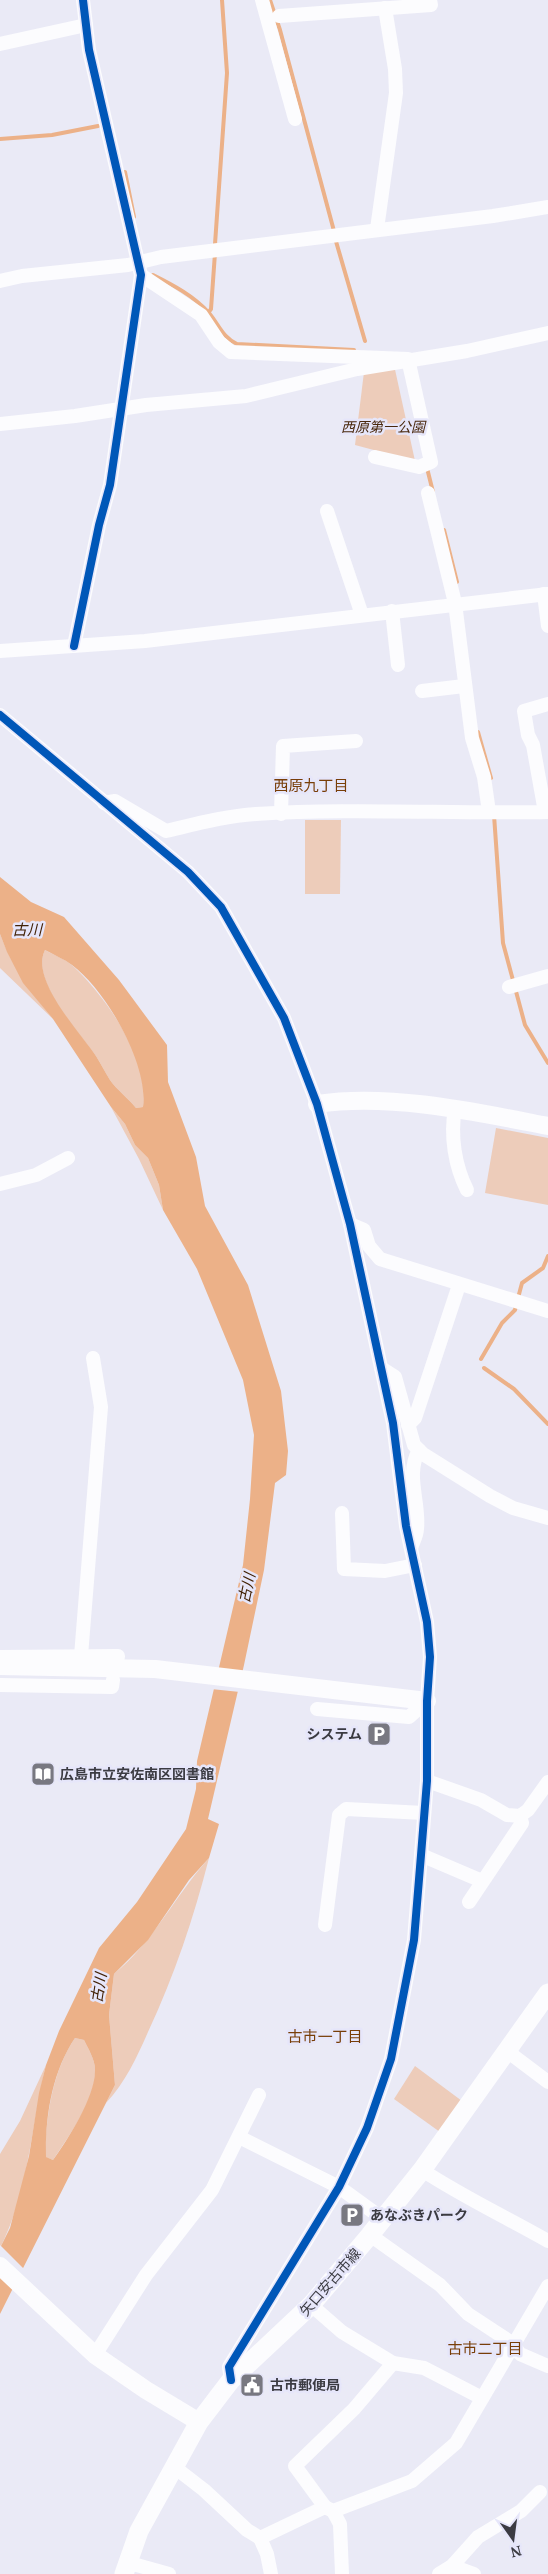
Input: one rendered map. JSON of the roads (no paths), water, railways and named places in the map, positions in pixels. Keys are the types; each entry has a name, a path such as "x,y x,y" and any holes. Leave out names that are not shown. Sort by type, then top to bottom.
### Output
{"main road":[{"name":"矢口安古市線","path":"125,2568 139,2531 173,2466 199,2422 232,2380 311,2305 370,2235 422,2170 548,1993"}],"street":[{"path":"74,646 99,525 110,485 122,409 139,269 89,50 83,0"},
{"path":"262,0 295,119"},
{"path":"280,16 431,5 430,0"},
{"path":"377,230 396,93 395,70 385,8"},
{"path":"0,44 86,25"},
{"path":"139,269 171,255 548,207"},
{"path":"0,282 22,276 128,265 139,269 201,316 219,342 231,352 408,359"},
{"path":"0,424 246,396 357,369 408,359 467,351 548,333"},
{"path":"375,457 425,464 408,359"},
{"path":"428,493 460,603 464,686 472,738 494,812"},
{"path":"327,511 362,615"},
{"path":"0,651 145,642 546,594 548,626"},
{"path":"392,611 398,665"},
{"path":"422,691 464,686"},
{"path":"104,803 115,801 166,831 220,818 256,814 373,811 546,812 533,745 528,735 524,711 548,704"},
{"path":"0,715 188,872 221,907 284,1018 317,1104 350,1224 393,1423 406,1526 427,1622 430,1657 427,1701 427,1781 414,1940 391,2059 367,2128 339,2187 229,2367 232,2380"},
{"path":"281,814 283,746 356,741"},
{"path":"514,986 548,976"},
{"path":"317,1104 336,1102 417,1104 548,1126"},
{"path":"455,1109 452,1124 458,1172 467,1190"},
{"path":"0,1184 36,1175 68,1158"},
{"path":"350,1224 364,1230 369,1246 380,1259 548,1311"},
{"path":"408,1425 415,1418 459,1285"},
{"path":"81,1656 101,1408 93,1358"},
{"path":"381,1368 395,1376 414,1445 419,1450 490,1496 513,1508 548,1518"},
{"path":"411,1549 417,1529 412,1471 414,1458 419,1450"},
{"path":"342,1513 344,1569 385,1571 415,1565"},
{"path":"0,1657 118,1656 117,1662"},
{"path":"0,1666 155,1669 427,1701"},
{"path":"0,1685 112,1687 113,1680"},
{"path":"317,1709 409,1717 427,1701"},
{"path":"427,1781 481,1800 507,1815 520,1816 528,1810 548,1782"},
{"path":"325,1925 339,1815 346,1809 424,1813"},
{"path":"469,1902 522,1823 520,1816"},
{"path":"421,1855 482,1881"},
{"path":"507,2050 548,2082"},
{"path":"95,2355 146,2274 212,2190 259,2095"},
{"path":"239,2137 339,2187 383,2219"},
{"path":"422,2170 456,2192 501,2214 548,2241"},
{"path":"370,2235 440,2285 468,2314 514,2346 520,2354 548,2366"},
{"path":"0,2266 95,2355 146,2390 199,2422"},
{"path":"260,2538 329,2509 412,2481 456,2444 548,2286"},
{"path":"311,2305 342,2332 393,2363 424,2368 482,2398"},
{"path":"342,2574 340,2524 295,2466 354,2409 393,2363"},
{"path":"173,2466 204,2490 247,2530 260,2538 271,2574"},
{"path":"439,2574 452,2566 478,2537 521,2511 540,2492"},
{"path":"452,2566 474,2574"},
{"path":"125,2568 169,2574"}],"water":[{"name":"古川","path":"0,877 31,902 64,917 119,980 167,1045 168,1082 196,1157 205,1206 248,1285 281,1391 288,1451 286,1475 275,1483 264,1570 208,1819 219,1824 209,1858 189,1880 148,1940 114,1974 109,2015 115,2085 0,2314 0,2248 10,2228 29,2156 39,2093 46,2065 59,2031 99,1948 137,1902 186,1829 196,1789 197,1761 243,1565 254,1435 243,1380 197,1269 163,1210 159,1185 148,1158 135,1145 125,1124 111,1107 53,1019 23,983 0,934","holes":["45,950 69,963 85,977 111,1010 132,1050 139,1071 143,1090 143,1107 136,1108 113,1084 96,1056 59,1005 44,976 42,962","75,2038 84,2040 91,2054 95,2065 94,2080 80,2117 53,2160 46,2157 49,2111 55,2080 67,2051"]}],"waterway":[{"path":"215,244 227,73 222,0"},
{"path":"270,0 280,30 334,231"},
{"path":"0,139 52,135 98,126"},
{"path":"125,172 134,217"},
{"path":"335,238 365,341"},
{"path":"208,313 211,309 215,253"},
{"path":"153,275 197,301 209,313 225,335 237,344 354,350"},
{"path":"427,468 433,492"},
{"path":"444,530 457,582"},
{"path":"478,732 491,778"},
{"path":"494,815 503,943 525,1025 548,1063"},
{"path":"518,1298 522,1283 543,1268 548,1256"},
{"path":"481,1359 502,1323 515,1310 516,1305"},
{"path":"484,1368 514,1389 548,1424"}],"place":[{"name":"システム","path":"379,1734"},
{"name":"広島市立安佐南区図書館","path":"43,1774"},
{"name":"あなぶきパーク","path":"352,2215"},
{"name":"古市郵便局","path":"252,2385"}],"district":[{"name":"西原九丁目","path":"311,786"},
{"name":"古市一丁目","path":"325,2037"},
{"name":"古市二丁目","path":"485,2349"}],"park label":[{"name":"西原第一公園","path":"383,427"}]}
